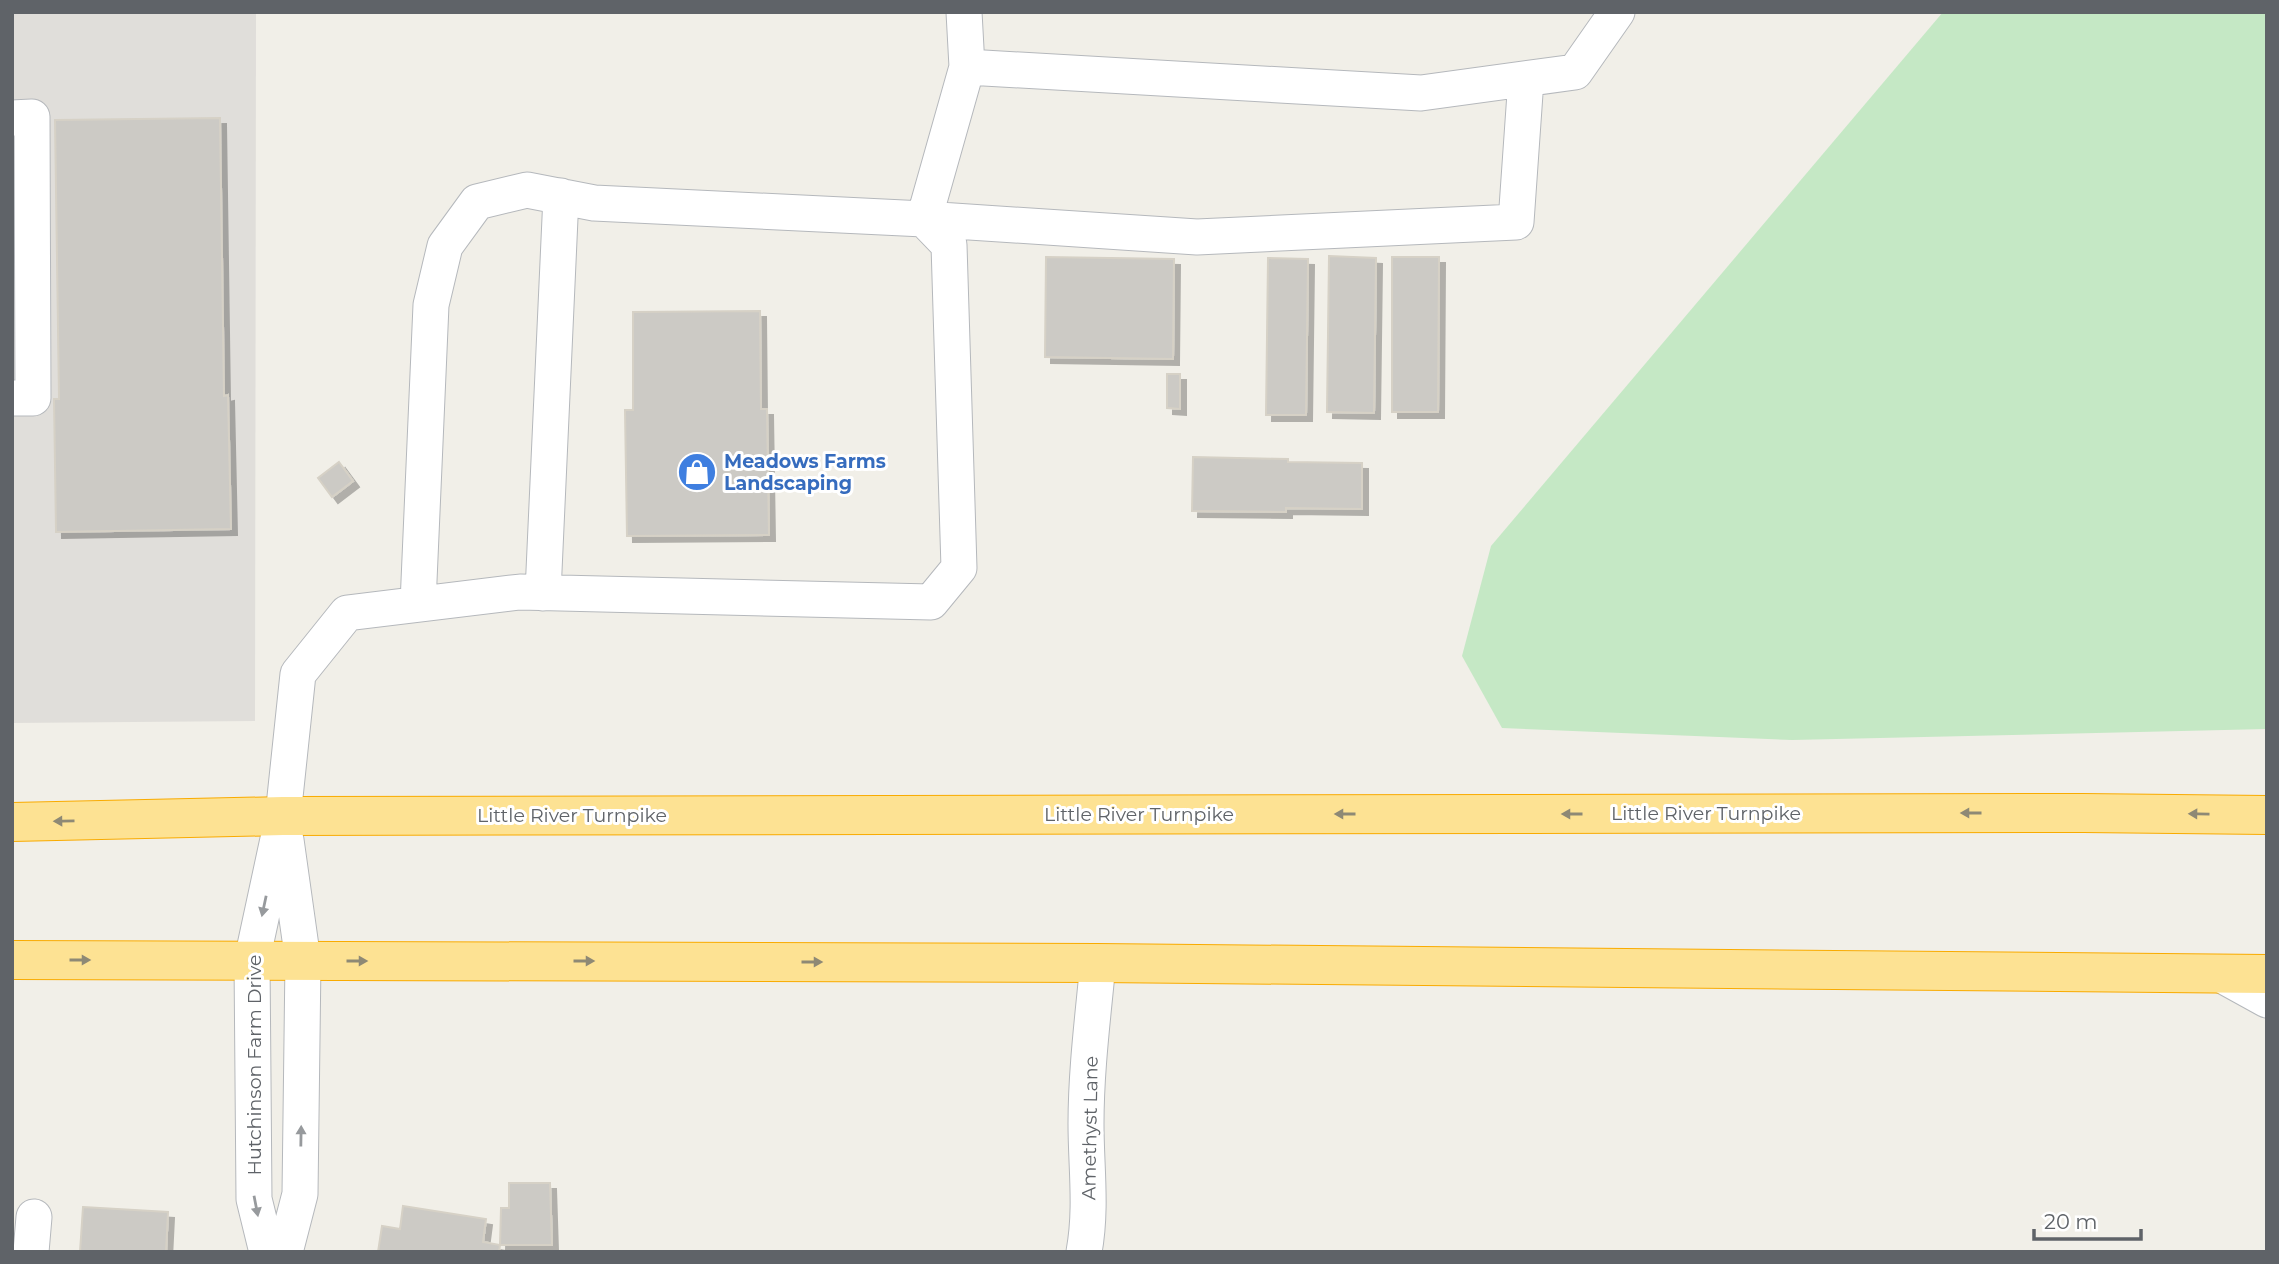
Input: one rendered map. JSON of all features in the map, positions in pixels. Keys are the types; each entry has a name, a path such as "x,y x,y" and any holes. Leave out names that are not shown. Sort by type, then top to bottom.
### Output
{"highway":[{"name":"Little River Turnpike","path":"12,822 283,816 2042,813 2267,815"},
{"path":"12,960 1098,963 2267,974"}],"street":[{"path":"924,219 967,67 964,12"},
{"path":"967,67 1422,93 1575,72 1616,12"},
{"path":"418,604 431,305 445,246 477,202 527,190 594,203 924,219 1197,237 1516,222 1526,79"},
{"path":"12,118 32,117 33,398 12,398"},
{"path":"543,593 561,196"},
{"path":"285,1252 300,1194 303,961 283,816 298,674 347,613 520,592 931,603 959,568 949,245 924,219"},
{"name":"Hutchinson Farm Drive","path":"267,1252 254,1199 252,960 283,816"},
{"name":"Amethyst Lane","path":"1084,1252 1090,1190 1087,1097 1098,963"},
{"path":"2218,973 2267,1000"},
{"path":"31,1252 34,1217"}],"shaded area":[{"path":"12,12 256,12 255,721 12,723"}],"green space":[{"path":"1943,12 2267,12 2267,729 1792,740 1502,728 1462,656 1491,546"}],"building":[{"path":"220,118 224,396 228,395 231,529 56,532 54,399 59,399 55,120"},
{"path":"1329,256 1376,258 1374,413 1327,412"},
{"path":"1046,257 1174,259 1173,359 1045,357"},
{"path":"1392,257 1439,257 1438,412 1392,412"},
{"path":"1268,258 1308,259 1306,415 1266,415"},
{"name":"Meadows Farms Landscaping","path":"760,311 761,409 767,409 769,535 627,536 625,410 633,410 633,312"},
{"path":"1167,374 1180,374 1180,409 1167,408"},
{"path":"1193,457 1362,463 1362,509 1286,508 1286,512 1192,511"},
{"path":"339,462 353,481 332,497 318,478"},
{"path":"509,1183 550,1183 552,1245 500,1245 501,1208 509,1208"},
{"path":"403,1206 486,1219 483,1242 500,1245 499,1252 378,1252 382,1226 400,1229"},
{"path":"83,1207 168,1212 166,1252 80,1252"}],"place":[{"name":"Meadows Farms Landscaping","path":"697,472"}]}
